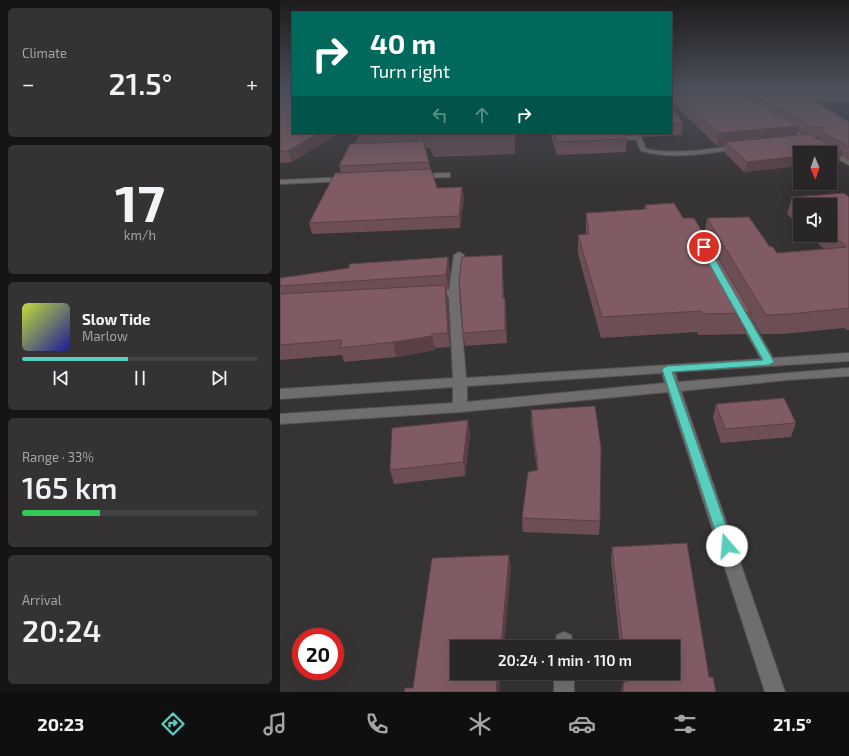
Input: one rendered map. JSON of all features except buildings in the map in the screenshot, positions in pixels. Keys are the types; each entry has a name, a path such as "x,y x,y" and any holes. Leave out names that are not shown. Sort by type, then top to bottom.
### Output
{"street":[{"path":"775,121 803,140 849,163"},
{"path":"786,121 817,139 843,151"},
{"path":"586,134 591,137 638,135 643,150 655,154 669,154 746,146"},
{"path":"803,140 817,139"},
{"path":"407,177 446,175"},
{"path":"280,182 359,179"},
{"path":"459,255 454,293 460,383 460,407"},
{"path":"422,295 454,293"},
{"path":"735,302 769,362"},
{"path":"280,394 849,357"},
{"path":"667,369 775,692"},
{"path":"280,419 460,407 787,376 849,372"},
{"path":"564,680 564,692"}],"shaded area":[{"path":"359,134 515,134 515,154 434,157 430,148 353,149"}],"route":[{"path":"704,247 769,362 667,369 727,546"}]}
